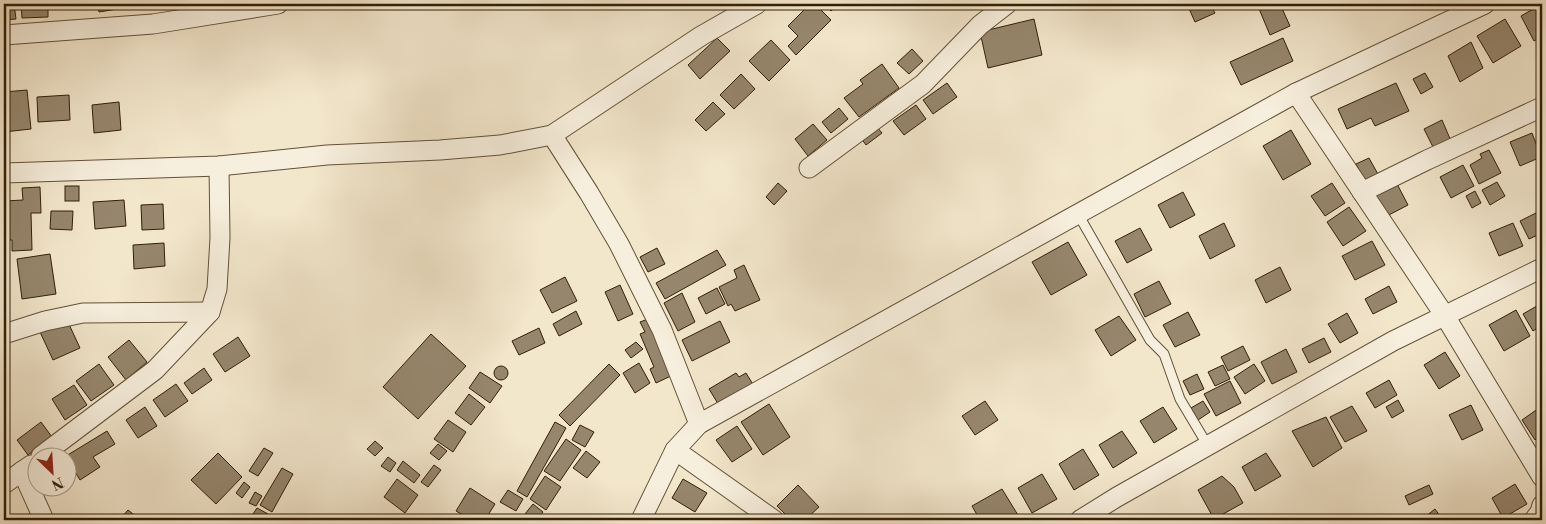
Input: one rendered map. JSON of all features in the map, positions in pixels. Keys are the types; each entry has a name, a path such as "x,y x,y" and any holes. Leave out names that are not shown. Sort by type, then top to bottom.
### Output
{"street":[{"path":"4,35 153,24 278,4"},
{"path":"4,173 220,166 327,155 440,150 500,145 552,135 701,36 757,4"},
{"path":"810,168 924,84 980,25 1007,4"},
{"path":"641,520 675,450 699,424 1296,93 1485,4"},
{"path":"1296,93 1445,316 1542,477"},
{"path":"1362,192 1542,107"},
{"path":"552,135 619,244 662,330 699,424"},
{"path":"55,446 154,370 210,312 217,289 220,238 220,166"},
{"path":"1080,520 1116,497 1385,346 1542,268"},
{"path":"4,334 45,321 83,313 210,312"},
{"path":"675,450 774,520"},
{"path":"4,484 28,467"},
{"path":"22,471 44,520"},
{"path":"1534,520 1540,512 1542,505"}],"lane":[{"path":"1078,214 1150,340 1164,354 1180,399 1208,446"}],"building":[{"path":"4,4 14,4 16,19 4,20"},
{"path":"21,4 48,4 48,17 22,18"},
{"path":"97,4 130,4 130,7 99,12"},
{"path":"810,4 815,4 831,20 796,55 788,46 798,36 788,26"},
{"path":"825,4 839,4 831,11"},
{"path":"1187,4 1210,4 1215,13 1195,22"},
{"path":"1257,4 1280,4 1290,26 1270,35"},
{"path":"1542,4 1542,36 1534,41 1521,16"},
{"path":"1034,19 1042,55 988,68 980,32"},
{"path":"1505,19 1521,46 1493,63 1477,36"},
{"path":"717,38 730,51 700,79 688,65"},
{"path":"1283,38 1293,61 1241,85 1230,62"},
{"path":"771,40 790,60 769,81 749,61"},
{"path":"1471,42 1483,68 1460,82 1448,56"},
{"path":"912,49 923,61 909,74 897,63"},
{"path":"882,64 899,88 859,117 844,98 863,84 860,80"},
{"path":"1425,73 1433,87 1421,94 1413,79"},
{"path":"741,74 755,89 734,109 720,95"},
{"path":"947,83 957,97 933,114 923,100"},
{"path":"1396,83 1409,111 1375,126 1371,118 1347,129 1338,109"},
{"path":"27,90 31,129 4,132 4,92"},
{"path":"69,95 70,120 38,122 37,97"},
{"path":"119,102 121,130 94,133 92,105"},
{"path":"713,102 725,114 706,131 695,120"},
{"path":"916,105 926,119 904,135 893,121"},
{"path":"839,108 848,119 831,133 822,122"},
{"path":"1442,120 1451,141 1434,149 1424,129"},
{"path":"813,124 827,140 808,156 795,139"},
{"path":"876,126 882,133 866,145 861,138"},
{"path":"1291,130 1311,164 1283,180 1263,146"},
{"path":"1532,133 1541,157 1520,166 1510,142"},
{"path":"1489,150 1501,173 1479,184 1470,165 1482,158 1480,154"},
{"path":"1369,158 1379,176 1366,183 1356,164"},
{"path":"1463,165 1474,186 1451,198 1440,177"},
{"path":"1396,182 1408,205 1385,217 1373,194"},
{"path":"1497,182 1505,196 1490,205 1482,190"},
{"path":"778,183 787,191 774,205 766,197"},
{"path":"1332,183 1345,203 1325,216 1311,196"},
{"path":"65,186 79,186 79,201 65,201"},
{"path":"40,187 41,213 31,213 32,250 12,251 12,240 4,240 5,201 23,200 22,188"},
{"path":"1475,191 1481,203 1472,208 1466,196"},
{"path":"1183,192 1195,215 1170,228 1158,205"},
{"path":"124,200 126,226 95,229 93,202"},
{"path":"163,204 164,229 142,230 141,205"},
{"path":"1349,207 1366,231 1343,246 1327,222"},
{"path":"51,211 73,211 72,230 50,229"},
{"path":"1540,211 1542,216 1542,233 1529,239 1520,221"},
{"path":"1224,223 1235,246 1210,259 1199,236"},
{"path":"1513,223 1523,246 1499,256 1489,233"},
{"path":"1140,228 1152,250 1127,263 1115,241"},
{"path":"1372,241 1385,265 1355,280 1342,256"},
{"path":"1068,242 1087,275 1051,295 1032,262"},
{"path":"164,243 165,266 134,269 133,245"},
{"path":"657,248 665,264 648,272 640,257"},
{"path":"717,250 726,265 665,299 656,283"},
{"path":"50,254 56,294 22,299 17,259"},
{"path":"744,265 760,300 735,311 731,304 728,306 719,287 737,278 734,270"},
{"path":"1280,267 1291,290 1266,303 1255,280"},
{"path":"565,277 577,301 552,313 540,290"},
{"path":"1159,281 1171,304 1145,317 1134,294"},
{"path":"620,285 633,314 618,321 605,292"},
{"path":"1389,286 1397,302 1373,314 1365,299"},
{"path":"717,288 725,304 706,314 698,298"},
{"path":"682,293 695,322 678,331 664,303"},
{"path":"1542,303 1542,325 1533,331 1523,314"},
{"path":"1516,310 1530,336 1504,351 1489,325"},
{"path":"576,311 582,324 559,336 553,324"},
{"path":"1188,312 1200,335 1175,347 1163,325"},
{"path":"1347,313 1358,333 1340,343 1328,324"},
{"path":"1119,316 1136,340 1111,356 1095,330"},
{"path":"648,319 673,375 656,383 650,369 654,367 640,334 645,332 640,322"},
{"path":"67,320 80,348 53,360 40,332"},
{"path":"720,321 730,342 692,361 682,340"},
{"path":"539,328 545,343 519,355 512,341"},
{"path":"431,334 466,366 418,419 383,387"},
{"path":"238,337 250,356 225,372 213,354"},
{"path":"1324,338 1331,352 1309,363 1302,349"},
{"path":"129,340 147,362 126,380 108,357"},
{"path":"636,342 643,349 631,358 625,350"},
{"path":"1243,346 1250,360 1228,371 1221,357"},
{"path":"1286,349 1297,372 1272,384 1261,362"},
{"path":"1445,352 1460,376 1439,389 1424,365"},
{"path":"639,363 650,383 635,393 623,373"},
{"path":"99,364 114,385 91,401 76,381"},
{"path":"609,364 620,375 570,426 559,415"},
{"path":"1254,364 1265,381 1245,394 1234,377"},
{"path":"1223,365 1230,379 1215,386 1208,372"},
{"path":"501,366 506,368 508,373 506,378 501,380 496,378 494,373 496,368"},
{"path":"204,368 212,380 192,394 184,383"},
{"path":"480,372 502,386 490,403 469,388"},
{"path":"736,373 739,377 746,373 754,386 720,407 709,389"},
{"path":"1197,374 1204,389 1190,395 1183,381"},
{"path":"1389,380 1397,395 1375,408 1366,393"},
{"path":"1230,381 1241,403 1216,416 1204,394"},
{"path":"176,384 188,401 165,417 153,400"},
{"path":"74,385 87,405 65,420 52,399"},
{"path":"469,394 485,407 471,425 455,413"},
{"path":"1398,400 1404,411 1392,418 1386,407"},
{"path":"985,401 998,420 975,435 962,416"},
{"path":"1203,401 1210,412 1198,420 1191,408"},
{"path":"769,404 790,437 763,455 741,422"},
{"path":"1471,405 1483,430 1462,440 1449,415"},
{"path":"1352,406 1367,431 1345,442 1330,417"},
{"path":"1542,406 1542,435 1535,440 1522,420"},
{"path":"145,407 157,426 138,438 126,420"},
{"path":"1163,407 1177,429 1154,443 1140,421"},
{"path":"1326,417 1342,448 1313,467 1292,431"},
{"path":"448,420 466,432 453,452 434,439"},
{"path":"41,422 52,437 40,446 28,446 28,455 17,440"},
{"path":"555,422 566,428 527,497 517,491"},
{"path":"580,425 594,432 585,447 572,440"},
{"path":"737,426 752,449 732,462 716,440"},
{"path":"107,431 115,444 93,457 100,467 80,480 78,477 78,449"},
{"path":"1122,431 1137,453 1113,468 1099,445"},
{"path":"566,439 581,450 560,481 544,471"},
{"path":"375,441 383,448 375,456 367,449"},
{"path":"438,444 447,451 439,460 430,453"},
{"path":"264,448 273,453 258,476 249,471"},
{"path":"1083,449 1099,475 1074,490 1059,464"},
{"path":"586,451 600,462 587,478 573,468"},
{"path":"218,453 242,477 216,504 191,480"},
{"path":"1266,453 1281,476 1255,491 1242,467"},
{"path":"388,457 396,463 390,472 381,466"},
{"path":"403,461 420,475 414,483 397,470"},
{"path":"434,465 441,470 428,487 421,482"},
{"path":"282,468 293,474 272,512 260,505"},
{"path":"1042,474 1057,499 1032,513 1018,488"},
{"path":"545,476 561,487 546,510 530,499"},
{"path":"1222,476 1234,487 1243,503 1214,519 1198,490"},
{"path":"397,479 418,495 405,513 384,497"},
{"path":"683,479 707,493 695,512 672,498"},
{"path":"244,482 250,487 242,498 236,493"},
{"path":"1515,484 1527,504 1503,518 1492,498"},
{"path":"798,485 819,507 805,520 791,520 777,506"},
{"path":"1429,485 1433,494 1409,505 1405,496"},
{"path":"470,488 495,504 485,520 472,520 456,511"},
{"path":"1002,489 1021,520 980,520 972,506"},
{"path":"508,490 523,499 516,511 500,502"},
{"path":"255,492 262,496 256,506 249,503"},
{"path":"533,504 543,512 537,520 525,514"},
{"path":"257,508 268,514 264,520 253,514"},
{"path":"1435,509 1443,520 1421,520"},
{"path":"128,510 138,518 137,520 126,520 122,517"}]}
